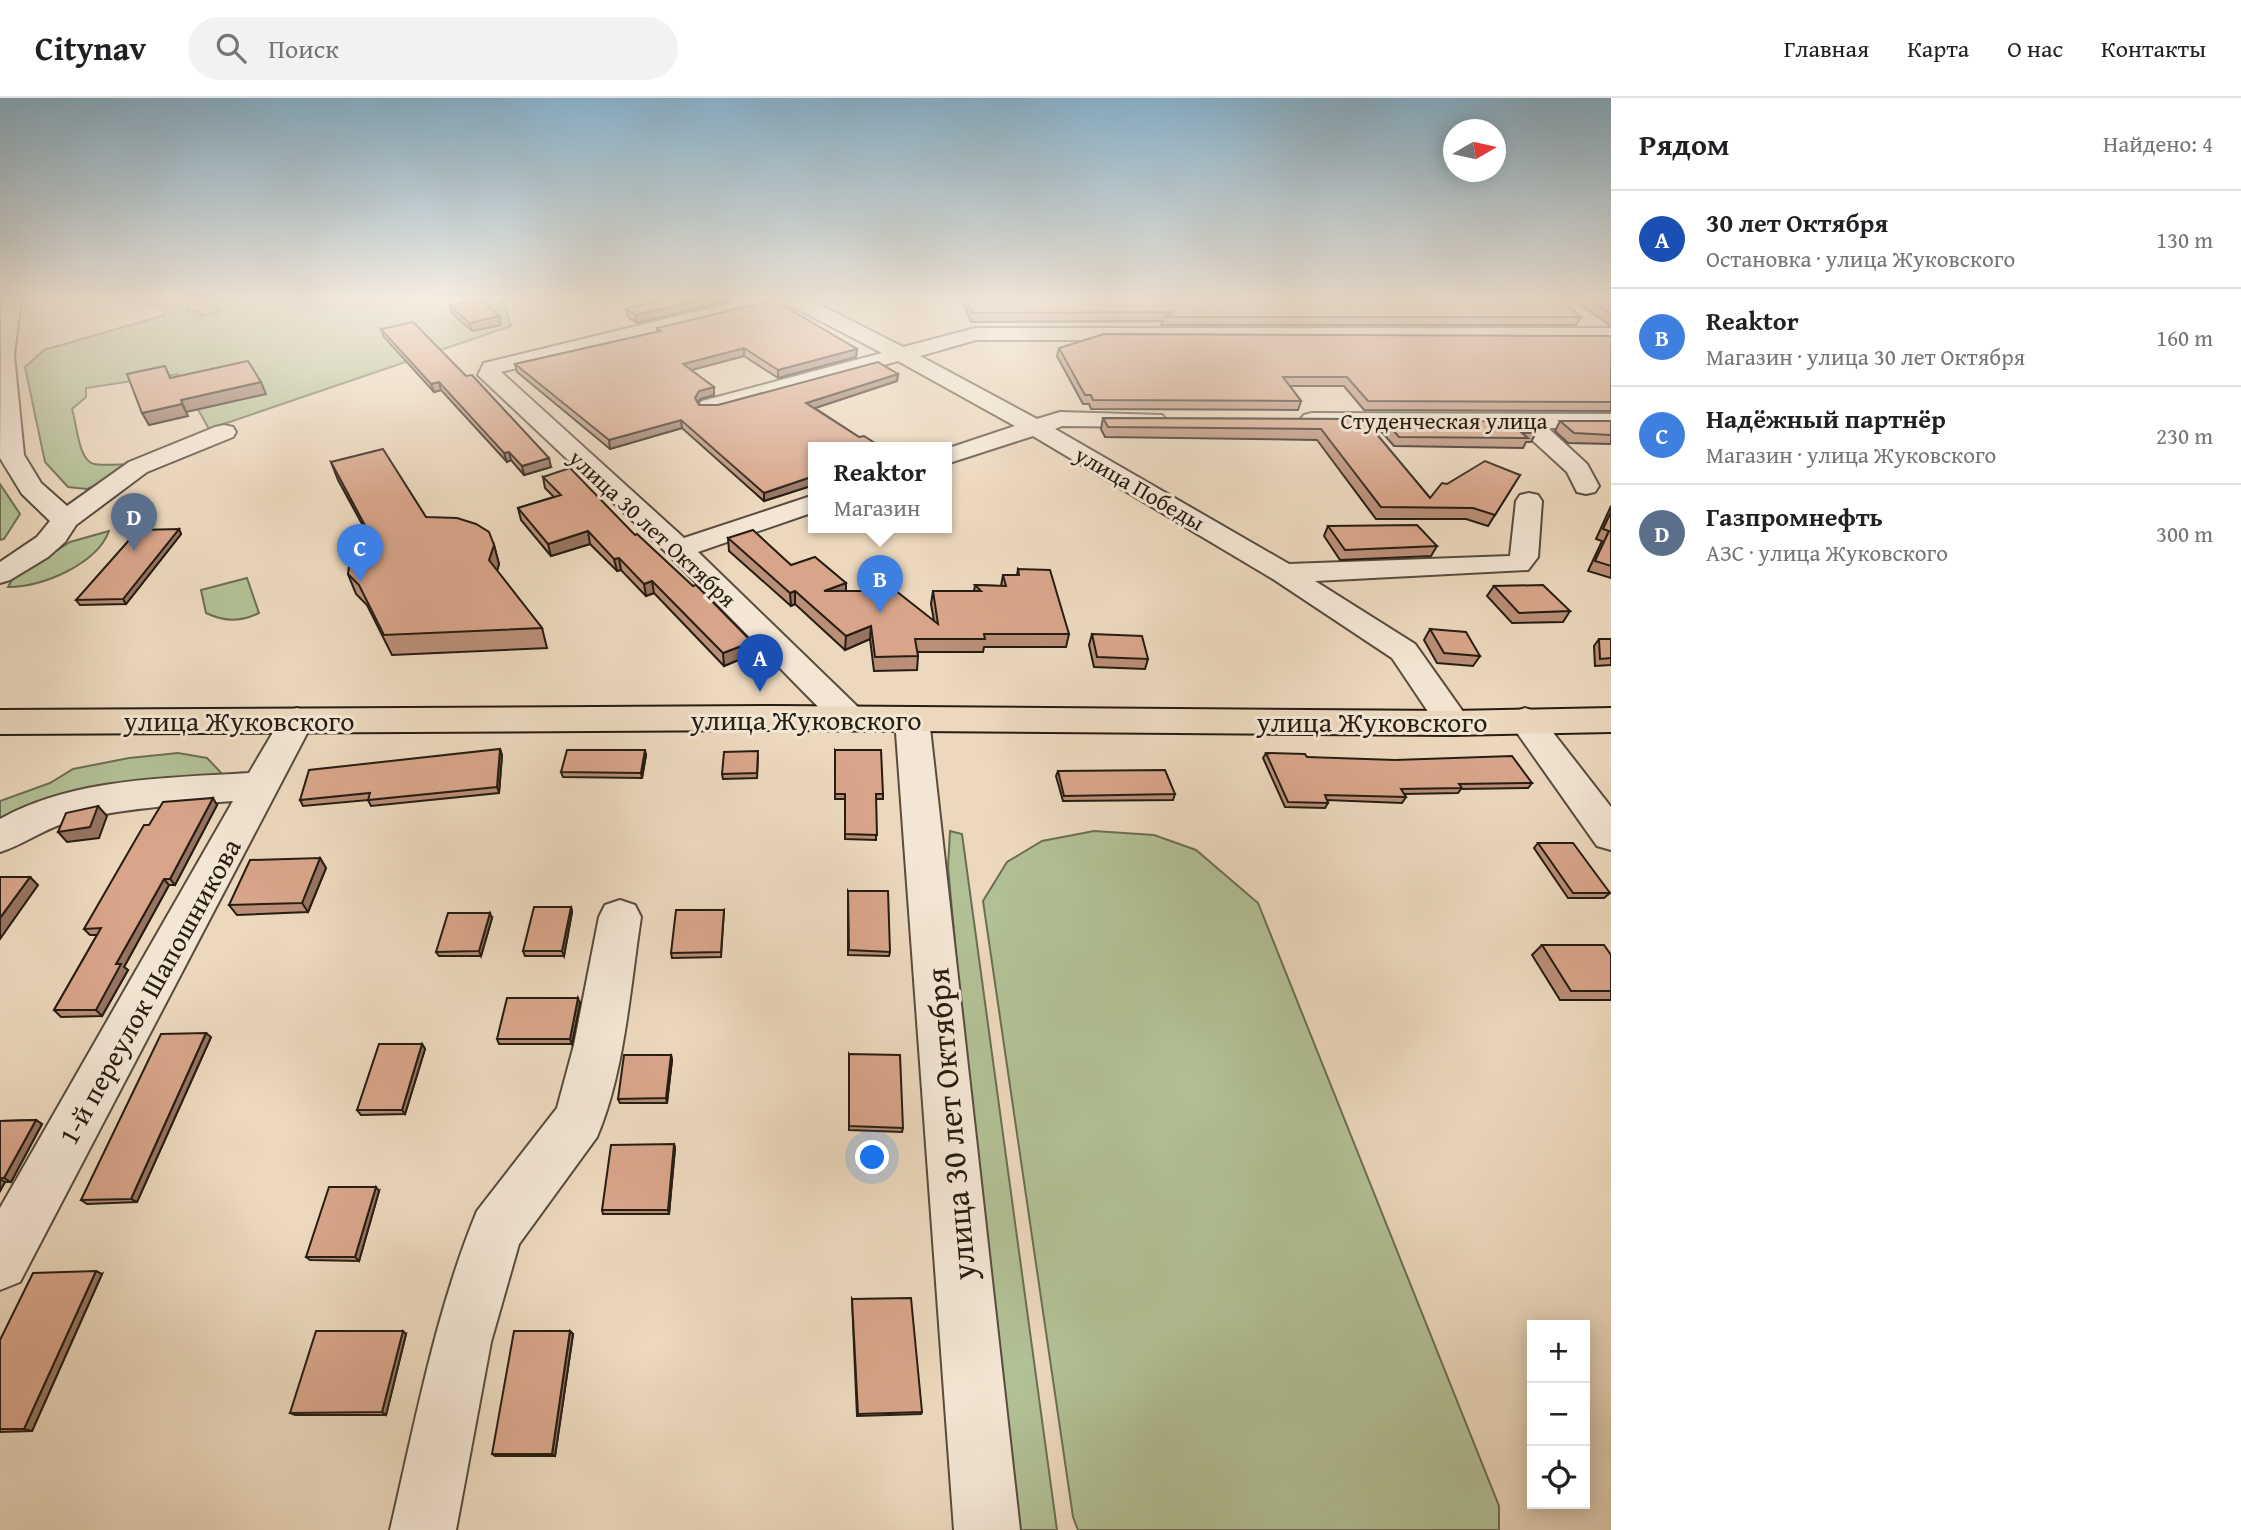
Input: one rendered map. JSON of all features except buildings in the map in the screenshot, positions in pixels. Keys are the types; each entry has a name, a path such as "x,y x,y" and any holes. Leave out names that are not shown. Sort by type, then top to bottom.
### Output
{"main road":[{"name":"улица Жуковского","path":"0,722 849,718 1453,723 1611,720"}],"street":[{"path":"0,574 54,537 63,528 64,521 54,508 31,488 11,455 4,365"},
{"name":"улица 30 лет Октября","path":"505,365 492,368 489,375 679,549 849,718"},
{"path":"710,406 858,365"},
{"name":"улица Победы","path":"922,365 1035,427 1283,573 1404,651 1453,723"},
{"path":"952,455 1060,419 1184,420"},
{"name":"Студенческая улица","path":"1293,420 1611,421"},
{"path":"1526,421 1578,469 1586,486"},
{"path":"64,521 138,467 223,432"},
{"path":"1283,573 1518,564 1524,557 1529,501"},
{"path":"679,549 808,505"},
{"name":"улица 30 лет Октября","path":"912,719 987,1530"},
{"name":"1-й переулок Шапошникова","path":"0,1262 297,720"},
{"path":"1525,720 1611,835"},
{"path":"0,837 15,827 65,811 137,795 261,786"},
{"path":"423,1530 462,1342 496,1230 579,1120 598,1045 620,917"}],"green space":[{"path":"27,365 397,365 209,429 178,374 86,388 86,397 72,409 85,456 94,464 133,464 124,474 87,489 68,487 45,462 25,367"},
{"path":"0,484 20,514 4,539 0,540"},
{"path":"109,531 93,554 66,572 36,583 8,587 13,578 70,542"},
{"path":"247,578 259,613 233,620 206,613 201,590"},
{"path":"178,753 207,758 226,778 0,827 0,801 50,783 73,769 129,758"},
{"path":"950,831 962,834 1057,1530 1009,1530 948,867"},
{"path":"1094,831 1154,835 1196,850 1258,903 1499,1506 1499,1530 1078,1530 1073,1517 983,901 1007,862 1042,841"}],"place":[{"name":"Газпромнефть","path":"134,551"},
{"name":"Надёжный партнёр","path":"360,582"},
{"name":"Reaktor","path":"880,613"},
{"name":"30 лет Октября","path":"760,692"}]}
